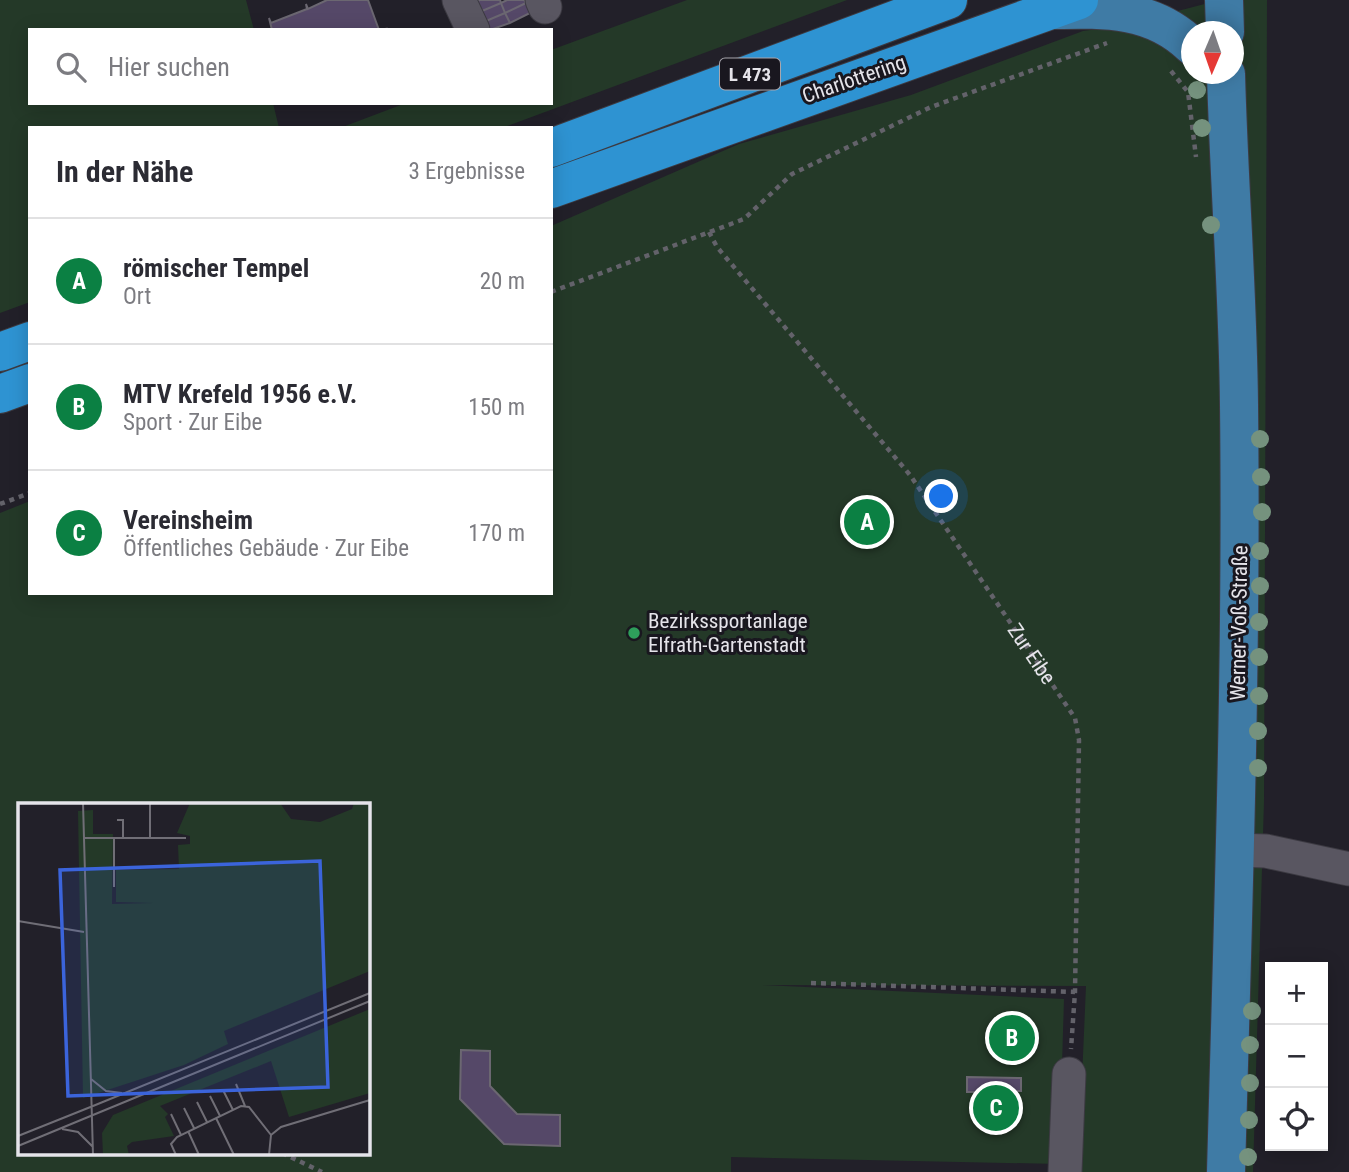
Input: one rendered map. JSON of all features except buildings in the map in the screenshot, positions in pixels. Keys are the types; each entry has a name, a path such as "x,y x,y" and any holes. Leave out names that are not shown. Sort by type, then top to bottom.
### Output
{"highway":[{"name":"Charlottering","path":"553,147 948,0"},
{"name":"Charlottering","path":"553,189 1065,5"},
{"path":"0,352 28,342"},
{"path":"0,394 28,384"}],"main road":[{"path":"1224,0 1225,21"},
{"name":"L 473","path":"1065,5 1140,14 1173,30 1178,54"},
{"name":"Werner-Voß-Straße","path":"1223,84 1239,402 1235,850 1226,1172"}],"street":[{"path":"459,0 472,28"},
{"path":"1235,850 1266,851 1349,869"},
{"path":"1065,1172 1069,1074"}],"path":[{"path":"553,291 744,219 792,174 931,107 1119,40"},
{"path":"1178,54 1188,92 1197,170"},
{"name":"Zur Eibe","path":"709,232 718,247 910,475 1074,718 1079,740 1075,992 1069,1074"},
{"path":"0,504 28,494"},
{"path":"811,983 1075,992"},
{"path":"284,1154 322,1172"}],"green space":[{"path":"0,0 246,0 253,28 28,28 28,105 273,105 279,126 28,126 28,303 0,313"},
{"path":"687,0 847,0 507,126 345,126 401,105 553,105 553,49"},
{"path":"1220,0 1267,0 1264,801 1253,1172 1078,1172 1086,986 762,985 1064,999 1059,1164 731,1157 731,1172 0,1172 0,513 28,502 28,595 553,595 553,225 739,144 911,95 1083,31 1120,26","holes":["461,1051 490,1051 490,1086 517,1114 560,1115 560,1146 460,1099","968,1077 1021,1079 1021,1091 1016,1091 1015,1125 976,1124 977,1092 967,1091"]}],"place":[{"name":"römischer Tempel","path":"867,522"},
{"name":"Bezirkssportanlage Elfrath-Gartenstadt","path":"634,633"},
{"name":"MTV Krefeld 1956 e.V.","path":"1012,1038"},
{"name":"Vereinsheim","path":"996,1108"}]}
